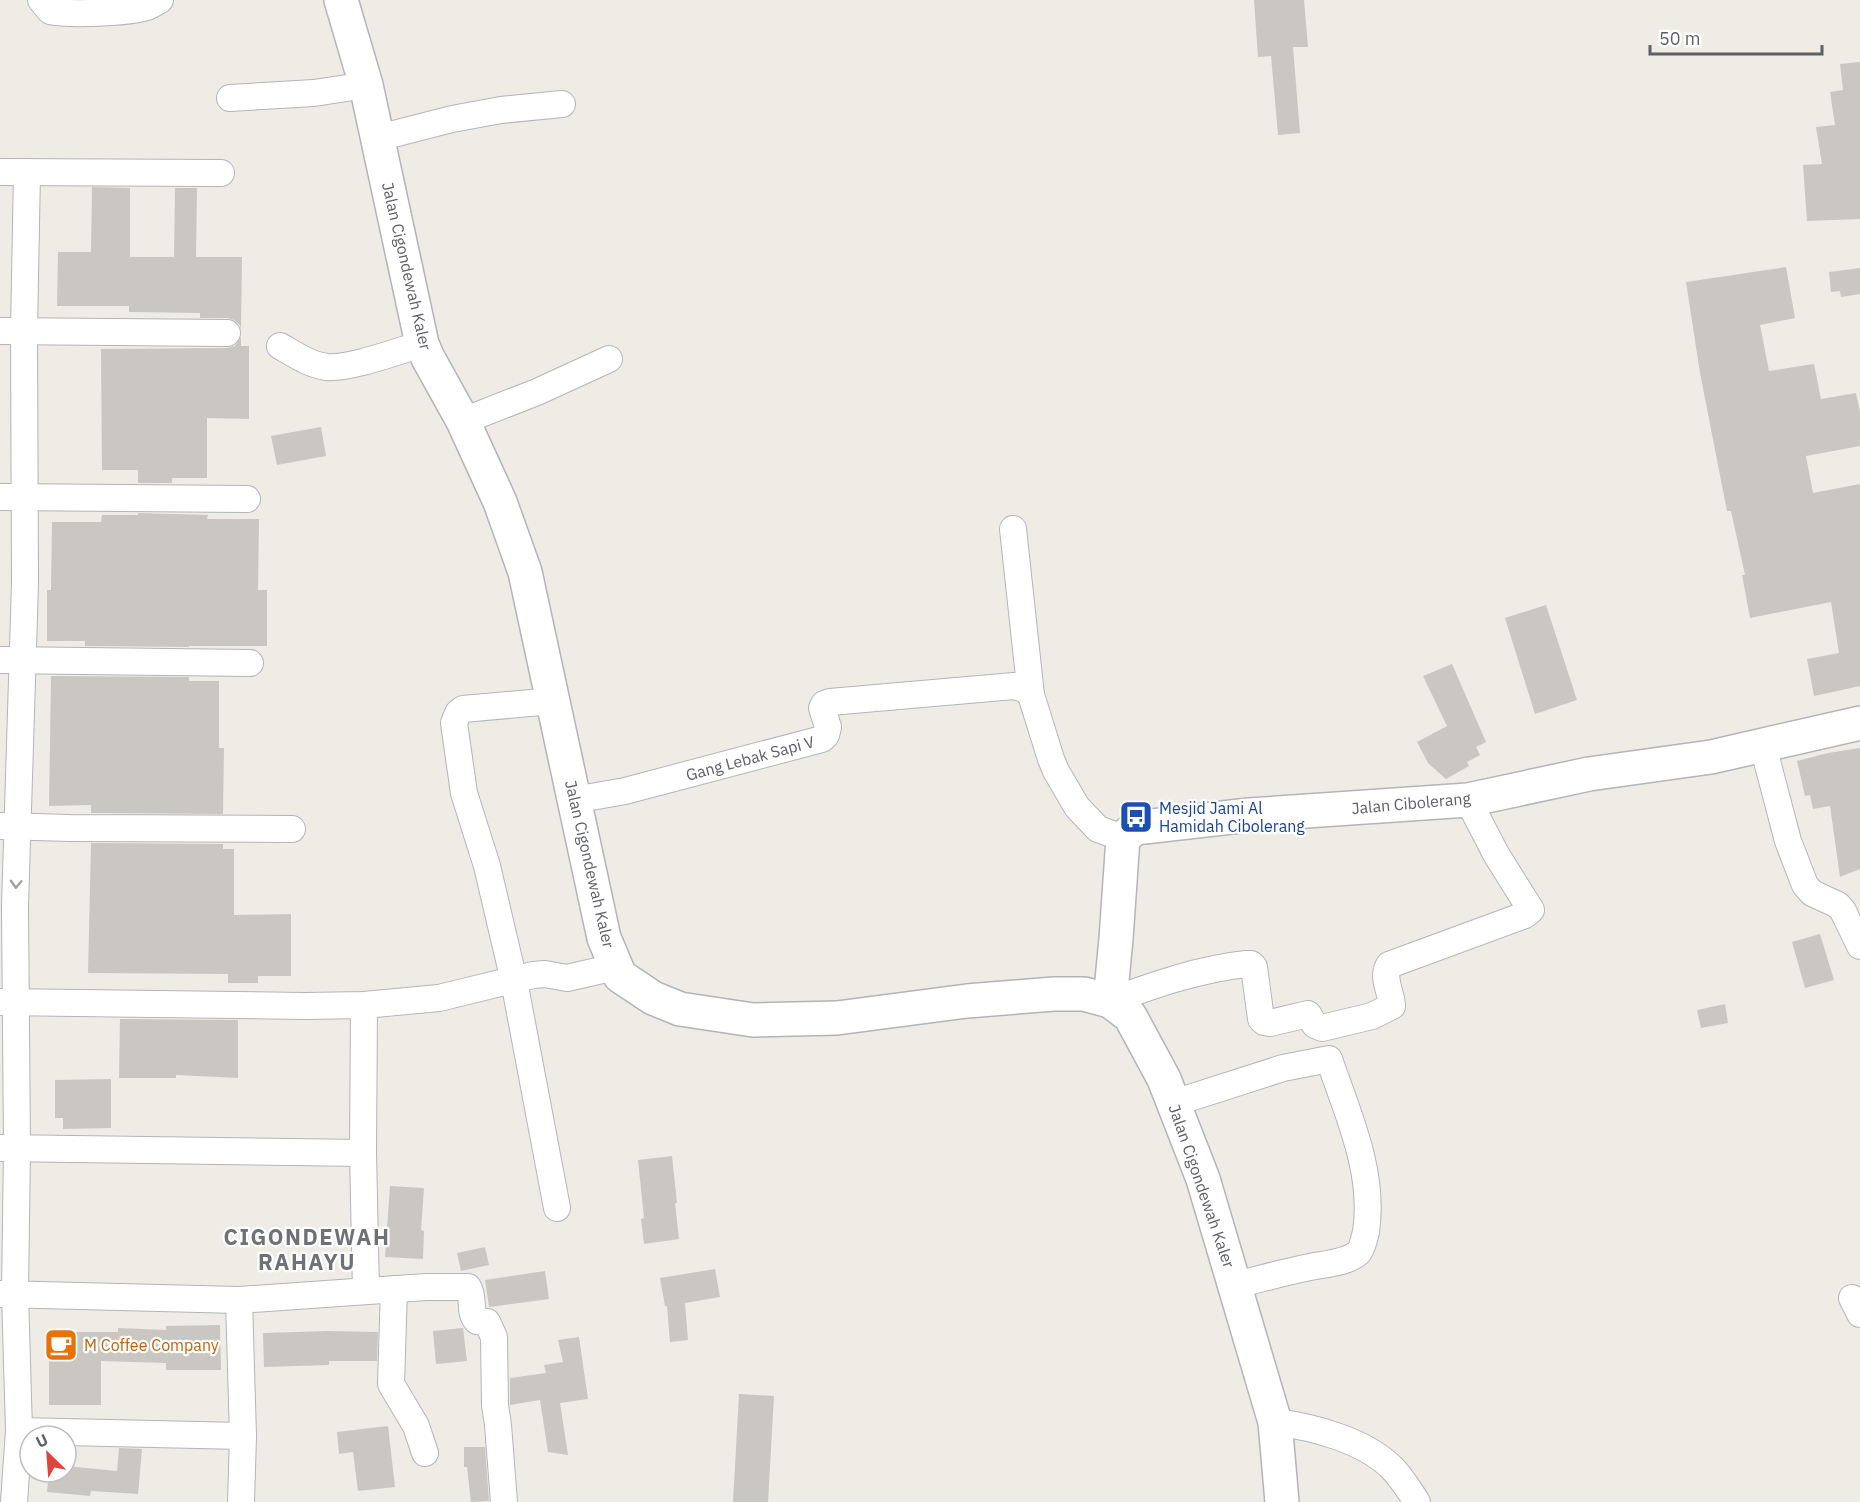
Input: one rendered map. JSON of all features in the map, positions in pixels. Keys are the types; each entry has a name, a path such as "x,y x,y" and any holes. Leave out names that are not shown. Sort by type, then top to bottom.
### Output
{"main road":[{"name":"Jalan Cigondewah Kaler","path":"341,0 366,85 423,344 428,358 463,421 500,502 525,572 604,938 620,976 653,998 680,1010 753,1020 837,1018 967,1001 1054,994 1084,994 1110,1001 1130,1017 1164,1079 1203,1179 1275,1422 1281,1502"},
{"name":"Jalan Cibolerang","path":"1123,838 1135,828 1249,815 1467,800 1589,774 1711,757 1860,723"},
{"path":"1110,1001 1123,838"}],"street":[{"path":"42,0 50,11 62,14 129,10 147,7 160,0"},
{"path":"230,98 314,93 366,85"},
{"path":"378,138 452,119 501,110 562,104"},
{"path":"0,172 221,173"},
{"path":"18,1428 9,1399 8,1002 15,906 9,826 11,660 25,583 13,497 12,331 27,172"},
{"path":"12,331 227,333"},
{"path":"280,346 312,363 326,367 345,366 423,344"},
{"path":"463,421 537,392 609,359"},
{"path":"13,497 247,499"},
{"path":"1012,529 1031,695 1054,765 1077,807 1098,829 1123,838"},
{"path":"11,660 250,663"},
{"name":"Gang Lebak Sapi V","path":"574,800 625,791 822,739 828,727 822,708 824,704 830,702 1014,686 1024,688 1031,695"},
{"path":"553,700 463,709 458,713 454,723 464,793 487,866 514,981 557,1208"},
{"path":"1762,746 1788,841 1805,885 1812,893 1838,905 1860,946"},
{"path":"1110,1001 1152,985 1195,973 1251,964 1255,971 1261,1019 1264,1022 1270,1023 1308,1014 1316,1025 1322,1028 1372,1016 1392,1006 1386,969 1389,965 1525,915 1531,910 1496,854 1467,800"},
{"path":"9,826 292,829"},
{"path":"8,1002 364,1005 439,998 533,975 545,974 567,978 615,967"},
{"path":"364,1005 363,1153 366,1291"},
{"path":"1235,1285 1312,1266 1336,1263 1358,1252 1364,1241 1368,1196 1365,1173 1329,1059 1322,1028"},
{"path":"1174,1103 1283,1068 1329,1059"},
{"path":"8,1148 363,1153"},
{"path":"8,1294 239,1300 394,1289 468,1287 472,1297 474,1319 487,1322 494,1337 495,1405 504,1502"},
{"path":"394,1289 391,1384 416,1426 425,1454"},
{"path":"239,1300 243,1436 241,1502"},
{"path":"1275,1422 1304,1426 1358,1444 1390,1466 1405,1483 1417,1502"},
{"path":"78,1432 243,1436"},
{"path":"14,1502 18,1445"}],"building":[{"path":"1254,0 1304,0 1308,47 1293,47 1300,133 1278,135 1271,56 1258,57"},
{"path":"1860,62 1860,219 1807,221 1803,165 1822,164 1816,127 1835,125 1830,92 1843,90 1840,64"},
{"path":"92,187 130,188 130,257 174,257 175,188 197,188 196,257 242,257 241,329 234,320 200,318 200,313 129,312 129,306 57,306 58,252 91,252"},
{"path":"1786,267 1795,318 1760,325 1769,371 1814,364 1821,399 1856,393 1860,413 1860,446 1806,456 1813,493 1860,484 1860,686 1814,696 1807,659 1839,653 1831,602 1750,618 1742,575 1745,575 1731,511 1727,511 1700,373 1686,282"},
{"path":"1860,268 1860,294 1841,297 1840,291 1831,292 1829,272"},
{"path":"241,337 241,346 249,346 249,419 207,418 207,478 172,478 172,483 138,483 138,470 102,470 101,349 227,348 235,346"},
{"path":"321,427 326,456 277,465 271,436"},
{"path":"138,513 208,515 207,519 259,519 258,590 267,590 267,646 85,646 85,641 47,641 47,590 51,590 52,522 101,522 102,515 138,515"},
{"path":"1546,605 1577,700 1535,714 1505,618"},
{"path":"1452,664 1486,742 1476,747 1480,755 1467,762 1469,766 1446,779 1428,763 1417,742 1447,726 1423,676"},
{"path":"51,676 189,677 189,681 219,681 219,748 224,748 223,814 91,813 91,805 49,806"},
{"path":"1860,748 1860,869 1840,877 1830,806 1813,809 1810,795 1805,796 1797,761"},
{"path":"91,843 223,844 223,849 234,849 234,915 291,914 291,976 258,976 258,983 228,983 228,974 88,973"},
{"path":"1820,934 1834,980 1805,988 1792,942"},
{"path":"1725,1004 1728,1023 1701,1028 1697,1010"},
{"path":"120,1019 238,1020 238,1078 176,1075 176,1078 119,1078"},
{"path":"111,1079 111,1128 63,1129 63,1118 55,1118 55,1080"},
{"path":"672,1156 679,1239 644,1244 641,1219 644,1218 638,1160"},
{"path":"390,1186 424,1188 421,1230 424,1231 423,1259 385,1257"},
{"path":"485,1247 489,1265 461,1271 457,1253"},
{"path":"715,1269 720,1297 685,1303 688,1340 670,1342 667,1306 665,1306 660,1278"},
{"path":"545,1271 549,1299 489,1307 485,1280"},
{"path":"220,1325 221,1370 166,1370 166,1363 101,1361 101,1405 49,1405 49,1332 118,1332 118,1328 166,1330 166,1326"},
{"path":"463,1328 467,1361 436,1364 433,1331"},
{"path":"378,1332 377,1361 329,1361 329,1365 264,1367 263,1333"},
{"path":"579,1337 588,1399 560,1403 568,1455 548,1452 540,1400 510,1405 510,1378 546,1373 544,1365 563,1362 558,1340"},
{"path":"739,1394 774,1396 768,1502 733,1502"},
{"path":"388,1426 395,1487 358,1491 353,1452 339,1454 337,1432"},
{"path":"464,1447 485,1447 489,1501 471,1502 467,1467 464,1467"},
{"path":"119,1448 142,1449 138,1494 91,1491 90,1496 47,1492 48,1484 78,1484 78,1467 117,1471"}],"place":[{"name":"Mesjid Jami Al Hamidah Cibolerang","path":"1136,817"},
{"name":"M Coffee Company","path":"61,1345"}],"district":[{"name":"CIGONDEWAH RAHAYU","path":"307,1248"}]}
